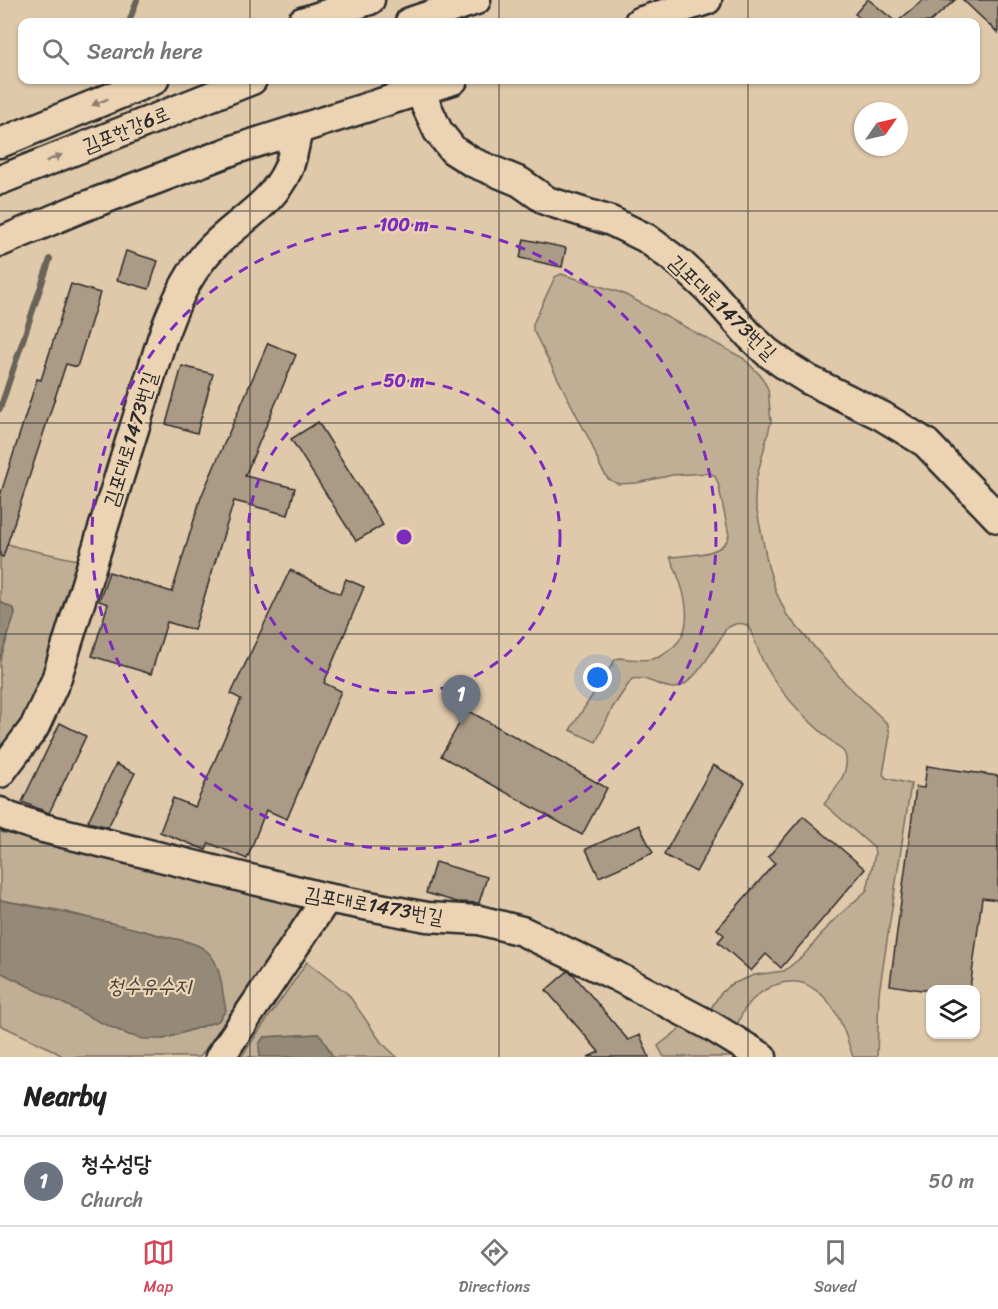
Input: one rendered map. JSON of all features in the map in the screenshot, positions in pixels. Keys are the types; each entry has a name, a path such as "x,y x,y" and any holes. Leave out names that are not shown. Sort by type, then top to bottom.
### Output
{"street":[{"path":"314,18 370,0"},
{"path":"422,18 476,0"},
{"path":"652,18 708,0"},
{"name":"김포한강6로","path":"0,143 144,84"},
{"name":"김포한강6로","path":"0,180 242,84"},
{"path":"0,242 78,208 186,166 439,84"},
{"name":"김포대로1473번길","path":"419,90 438,132 453,150 472,162 520,182 547,201 611,221 646,238 681,264 709,290 767,352 788,368 882,416 926,443 998,518"},
{"name":"김포대로1473번길","path":"0,773 34,728 56,680 162,339 178,296 206,255 274,192 288,168 298,129"},
{"name":"김포대로1473번길","path":"0,812 43,828 327,898 427,917 479,920 522,931 648,992 762,1057"},
{"path":"220,1057 327,898"}],"shaded area":[{"path":"561,274 622,293 743,358 761,376 768,389 771,422 756,480 755,501 768,566 776,592 787,615 845,683 888,724 890,735 883,774 886,778 911,784 879,993 877,1057 853,1057 841,1024 828,1001 811,987 798,982 777,984 759,994 745,1009 737,1028 708,1013 720,994 730,985 754,975 784,971 803,956 832,922 867,890 875,854 874,848 824,804 844,772 846,759 844,752 783,692 763,662 747,625 736,624 726,629 696,674 680,686 673,688 642,679 632,679 613,707 596,742 570,730 615,660 619,658 644,660 658,658 680,639 685,628 686,604 670,557 713,551 726,542 729,535 718,483 715,476 710,473 672,475 637,483 618,484 608,479 533,330 533,324 555,277"},
{"path":"0,541 17,547 82,561 39,696 0,756 0,660 15,614 14,609 0,602"},
{"path":"0,832 200,875 299,901 302,908 200,1057 64,1057 0,1025 0,972 129,1035 164,1039 218,1021 226,1010 183,941 58,910 0,900"},
{"path":"307,962 348,994 381,1042 397,1057 333,1057 318,1034 264,1037 259,1044 260,1057 241,1057"},
{"path":"690,1021 748,1057 664,1057 658,1046"}],"water":[{"path":"0,602 14,609 15,614 0,660"},
{"name":"청수유수지","path":"0,900 102,921 199,946 209,953 217,965 226,1010 218,1021 164,1039 143,1039 104,1024 0,972"},
{"path":"318,1034 333,1057 260,1057 259,1044 264,1037"}],"building":[{"path":"869,0 891,18 860,18 855,14"},
{"path":"923,0 955,0 935,18 902,18"},
{"path":"963,0 998,0 998,33"},
{"path":"524,239 566,248 562,267 520,258"},
{"path":"126,251 158,261 149,289 117,280"},
{"path":"71,284 100,293 77,367 66,364 3,557 0,556 0,496 37,379 41,380"},
{"path":"268,343 296,355 245,476 295,488 288,515 234,501 194,630 167,622 151,674 92,656 108,604 99,601 109,572 172,592 201,497"},
{"path":"182,366 213,374 197,433 166,424"},
{"path":"318,422 383,525 356,541 291,439"},
{"path":"290,570 340,594 346,579 364,587 324,683 341,691 287,819 266,810 247,859 209,843 206,850 160,832 173,798 195,807 241,699 231,694"},
{"path":"467,710 607,788 582,835 441,756"},
{"path":"60,723 86,736 49,813 22,802"},
{"path":"116,764 135,773 108,827 92,823 88,821"},
{"path":"713,765 745,783 696,872 664,855"},
{"path":"927,766 998,776 998,900 982,898 971,985 926,985 926,990 921,990 890,985 916,787 924,788"},
{"path":"803,816 865,869 781,968 766,954 751,971 718,942 724,935 717,929 775,863 768,857"},
{"path":"639,825 653,853 599,877 586,849"},
{"path":"435,862 487,877 479,903 457,902 426,893"},
{"path":"568,971 573,974 628,1040 640,1035 649,1057 588,1057 599,1052 546,990"}],"waterway":[{"path":"130,18 137,0"},
{"path":"0,409 50,259"}],"place":[{"name":"청수성당","path":"461,725"}]}
